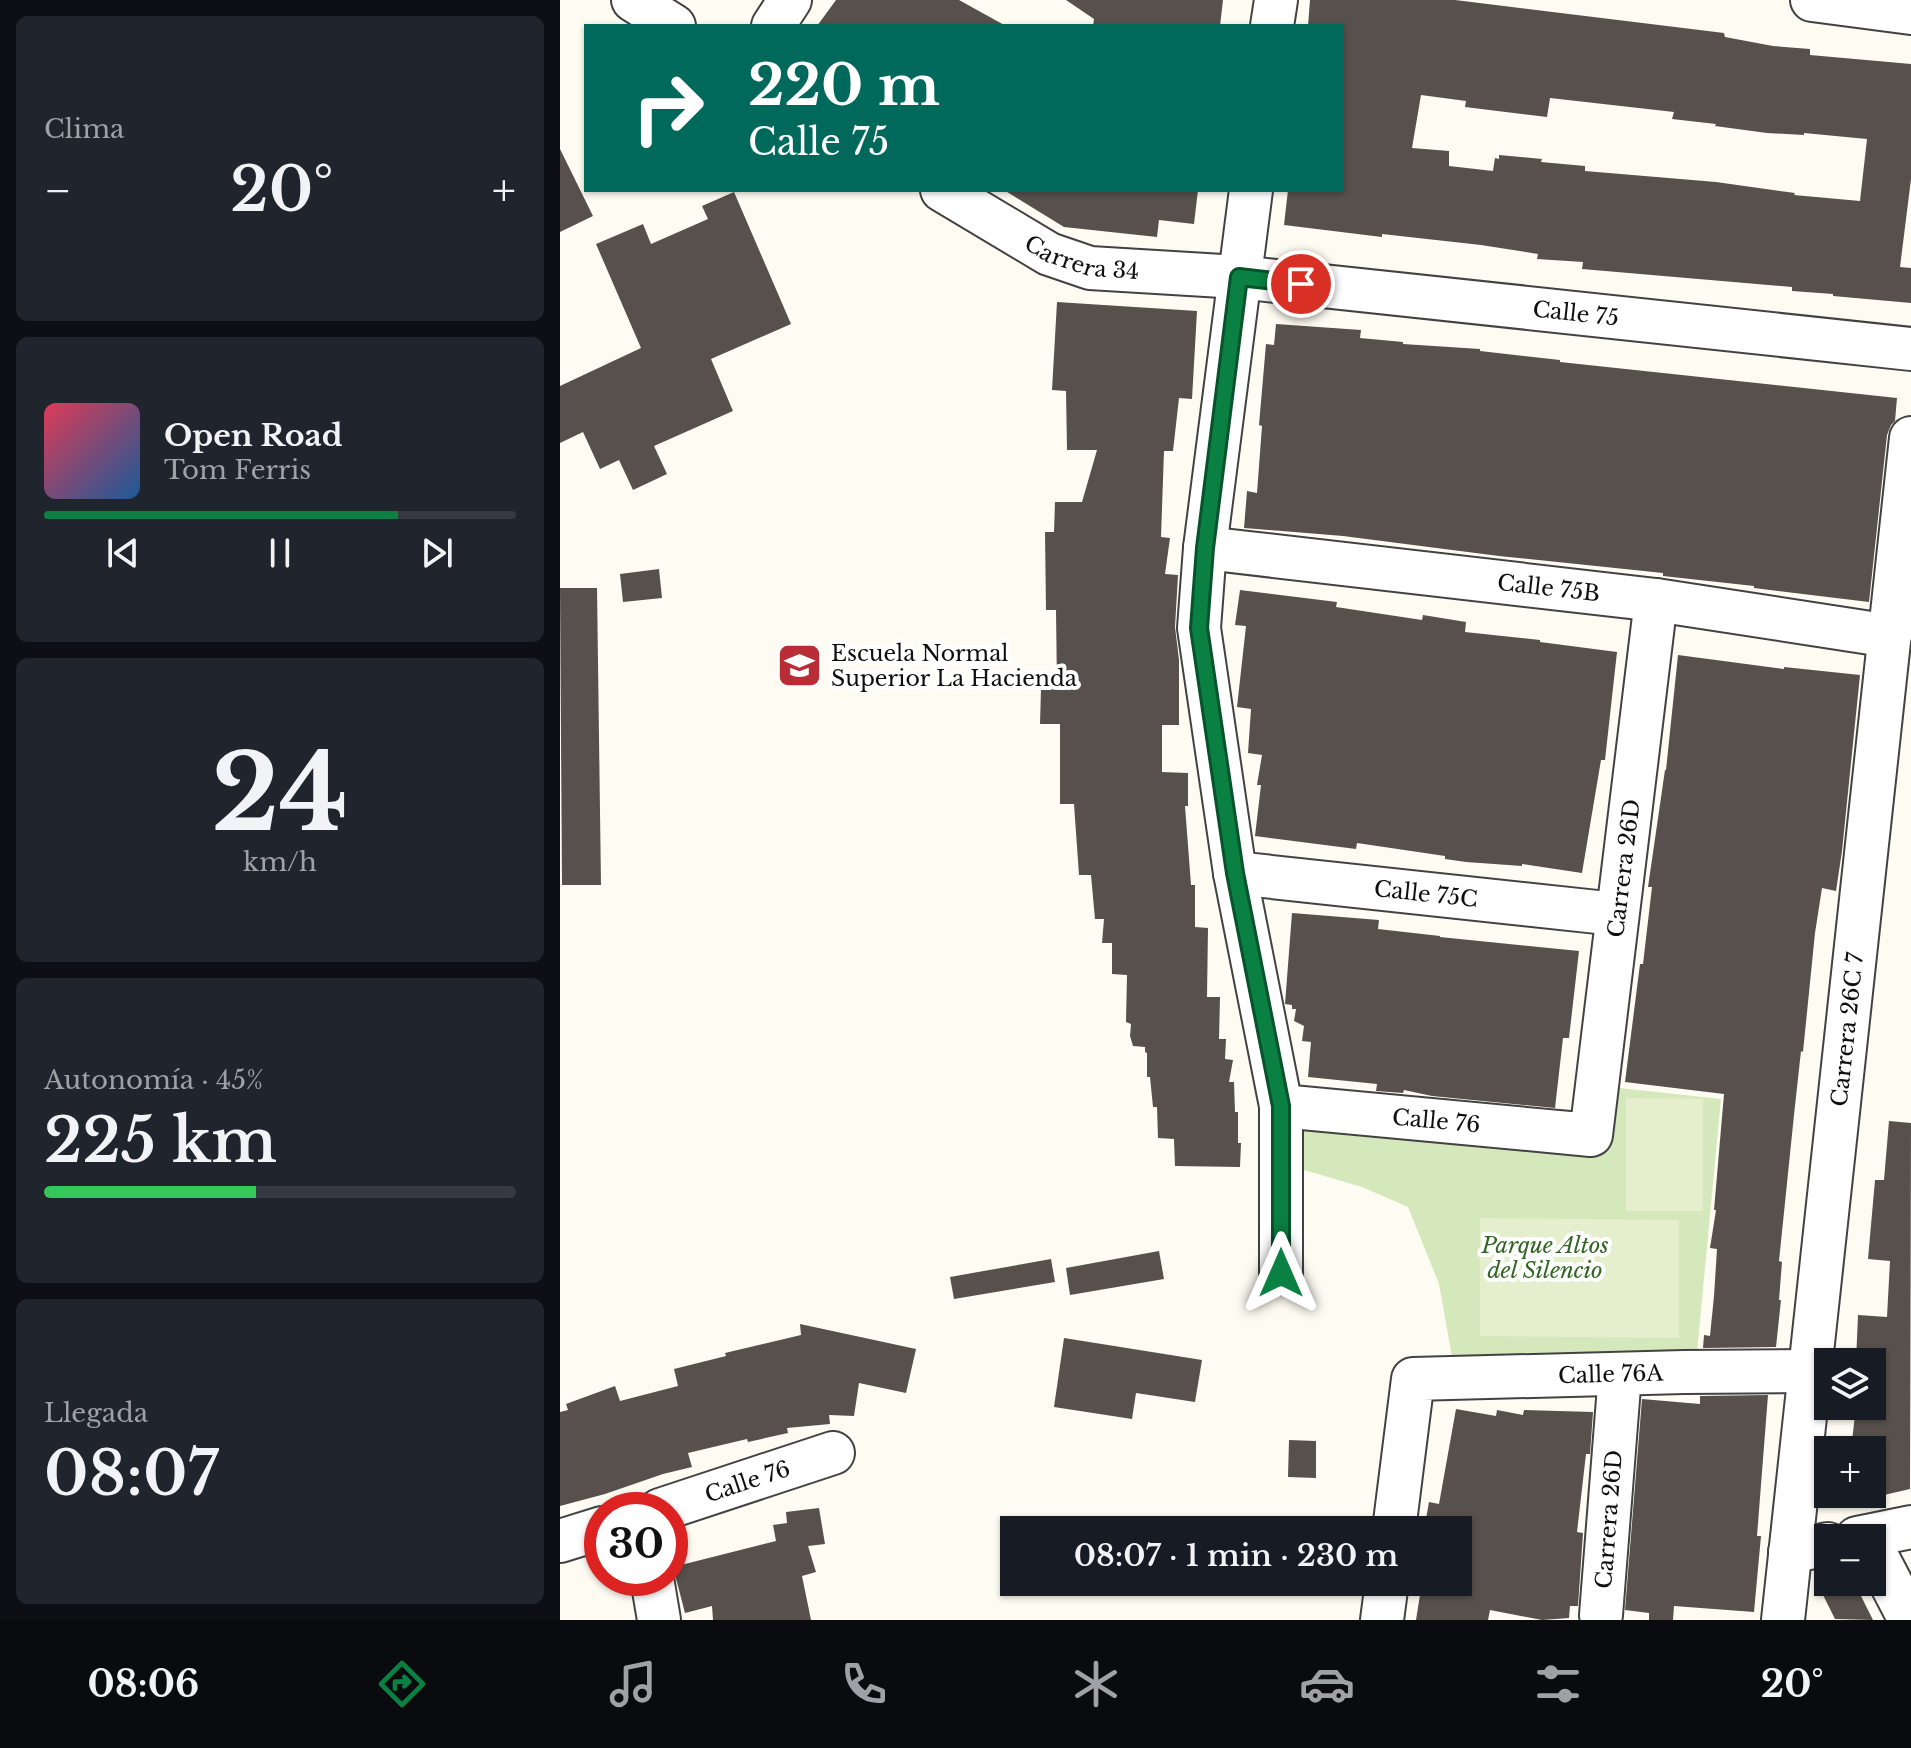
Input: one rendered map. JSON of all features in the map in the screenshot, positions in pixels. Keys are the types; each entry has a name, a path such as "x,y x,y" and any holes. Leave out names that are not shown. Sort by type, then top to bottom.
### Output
{"street":[{"path":"633,0 671,24"},
{"path":"774,24 790,0"},
{"path":"1272,24 1276,0"},
{"path":"1812,0 1911,13"},
{"name":"Carrera 34","path":"945,192 1049,254 1090,268 1239,277"},
{"path":"1251,192 1205,548 1199,628 1235,873 1281,1106 1281,1273"},
{"name":"Calle 75","path":"1239,277 1911,349"},
{"name":"Carrera 26C 7","path":"1843,1524 1810,1371 1911,438"},
{"name":"Calle 75B","path":"1205,548 1656,600 1890,636"},
{"name":"Carrera 26D","path":"1591,1135 1656,600"},
{"name":"Calle 75C","path":"1235,873 1616,914"},
{"name":"Calle 76","path":"1281,1106 1591,1135"},
{"name":"Calle 76A","path":"1396,1516 1413,1379 1810,1371"},
{"name":"Carrera 26D","path":"1605,1618 1620,1374"},
{"name":"Calle 76","path":"688,1501 833,1453"},
{"path":"1886,1533 1911,1527"},
{"path":"560,1541 584,1534"},
{"name":"Carrera 26C 7","path":"1783,1620 1814,1582"},
{"path":"1886,1590 1910,1620"},
{"path":"655,1596 659,1620"},
{"path":"1382,1620 1385,1596"}],"green space":[{"name":"Parque Altos del Silencio","path":"1610,1087 1721,1099 1696,1363 1454,1368 1439,1284 1408,1207 1362,1187 1304,1170 1297,1122 1602,1154"},
{"path":"1626,1098 1703,1099 1703,1211 1626,1211"},
{"path":"1480,1218 1679,1220 1679,1338 1480,1336"}],"building":[{"path":"836,0 959,0 1002,24 818,24"},
{"path":"1066,0 1223,0 1220,24 1093,24 1094,19"},
{"path":"1310,0 1455,0 1724,33 1725,37 1773,46 1810,49 1810,55 1911,64 1911,179 1900,267 1911,268 1911,303 1792,291 1792,287 1582,269 1583,262 1537,259 1538,254 1481,245 1284,225 1288,192 1344,192 1344,24 1308,24","holes":["1421,95 1466,101 1465,107 1547,117 1550,98 1674,112 1672,119 1767,133 1867,139 1860,201 1794,195 1716,182 1585,171 1585,166 1499,155 1499,159 1495,158 1493,171 1449,166 1449,151 1412,148"]},
{"path":"560,149 593,216 560,232"},
{"path":"734,192 791,324 711,359 733,411 654,446 667,474 633,490 619,460 600,469 583,432 560,443 560,386 641,348 596,244 643,224 651,244 708,219 702,206"},
{"path":"1007,192 1198,192 1194,224 1159,220 1157,237 1064,227"},
{"path":"1057,302 1197,311 1192,399 1179,398 1173,451 1164,451 1161,537 1170,538 1165,574 1178,575 1175,627 1179,660 1179,725 1162,725 1162,772 1188,773 1188,806 1185,806 1191,885 1195,885 1195,927 1208,928 1207,997 1220,997 1219,1039 1226,1039 1225,1059 1233,1060 1229,1082 1234,1082 1235,1112 1238,1112 1240,1167 1175,1166 1174,1139 1158,1138 1157,1107 1153,1107 1150,1077 1147,1077 1147,1053 1145,1047 1133,1046 1131,1024 1126,1022 1127,975 1112,974 1112,943 1102,943 1104,919 1095,919 1091,875 1079,875 1074,804 1060,804 1060,724 1040,724 1041,689 1057,688 1056,610 1046,610 1045,532 1054,532 1055,502 1082,502 1097,450 1067,450 1066,391 1052,390"},
{"path":"1276,324 1361,330 1360,338 1403,344 1480,349 1560,362 1897,398 1895,421 1887,435 1869,602 1663,576 1663,573 1343,536 1244,528 1247,491 1257,493 1266,344 1274,345"},
{"path":"659,569 662,598 623,602 620,574"},
{"path":"560,588 597,588 601,885 562,885"},
{"path":"1240,590 1337,602 1336,607 1422,620 1423,615 1466,622 1465,632 1617,652 1605,760 1601,760 1582,873 1522,864 1466,862 1357,843 1356,849 1255,836 1262,755 1248,753 1251,709 1237,707 1246,626 1235,625"},
{"path":"1678,655 1860,675 1836,891 1822,888 1815,933 1779,1261 1782,1262 1781,1300 1776,1347 1703,1348 1704,1335 1710,1336 1714,1296 1717,1249 1710,1248 1716,1210 1724,1094 1625,1082 1640,964 1643,964 1652,887 1648,887 1666,770"},
{"path":"1292,913 1379,920 1378,929 1579,951 1569,1038 1563,1038 1555,1108 1432,1096 1404,1090 1403,1093 1376,1091 1377,1084 1308,1077 1311,1042 1302,1041 1304,1026 1294,1021 1296,1009 1285,1004"},
{"path":"1889,1121 1911,1123 1910,1489 1886,1495 1886,1436 1853,1436 1854,1420 1886,1420 1886,1348 1857,1348 1858,1315 1887,1317 1890,1261 1868,1259 1875,1180 1884,1180"},
{"path":"1159,1251 1164,1279 1070,1295 1066,1268"},
{"path":"1051,1259 1055,1282 954,1299 950,1277"},
{"path":"800,1324 916,1349 906,1393 859,1383 854,1416 829,1415 830,1424 787,1428 788,1433 688,1453 692,1467 611,1492 584,1492 584,1500 560,1506 560,1412 568,1410 566,1404 615,1386 620,1401 678,1386 674,1369 801,1335"},
{"path":"1064,1338 1202,1360 1195,1402 1136,1393 1132,1419 1054,1407"},
{"path":"1768,1395 1754,1612 1674,1606 1673,1620 1649,1620 1649,1613 1625,1610 1642,1399 1700,1404 1700,1396"},
{"path":"1456,1409 1496,1416 1497,1410 1523,1415 1524,1410 1593,1412 1590,1454 1586,1454 1577,1532 1583,1533 1578,1606 1570,1606 1569,1618 1542,1620 1490,1610 1488,1620 1416,1620 1420,1596 1472,1596 1472,1516 1426,1516 1429,1502 1439,1504"},
{"path":"1289,1440 1316,1441 1316,1478 1288,1477"},
{"path":"819,1508 825,1544 808,1546 816,1572 802,1576 811,1620 713,1620 712,1606 685,1613 681,1596 688,1596 688,1563 776,1541 773,1525 787,1523 786,1512"},
{"path":"1824,1596 1861,1596 1873,1620 1835,1619"}],"place":[{"name":"Escuela Normal Superior La Hacienda","path":"800,666"}],"route":[{"path":"1281,1273 1281,1106 1235,873 1199,628 1205,548 1239,277 1301,284"}]}
